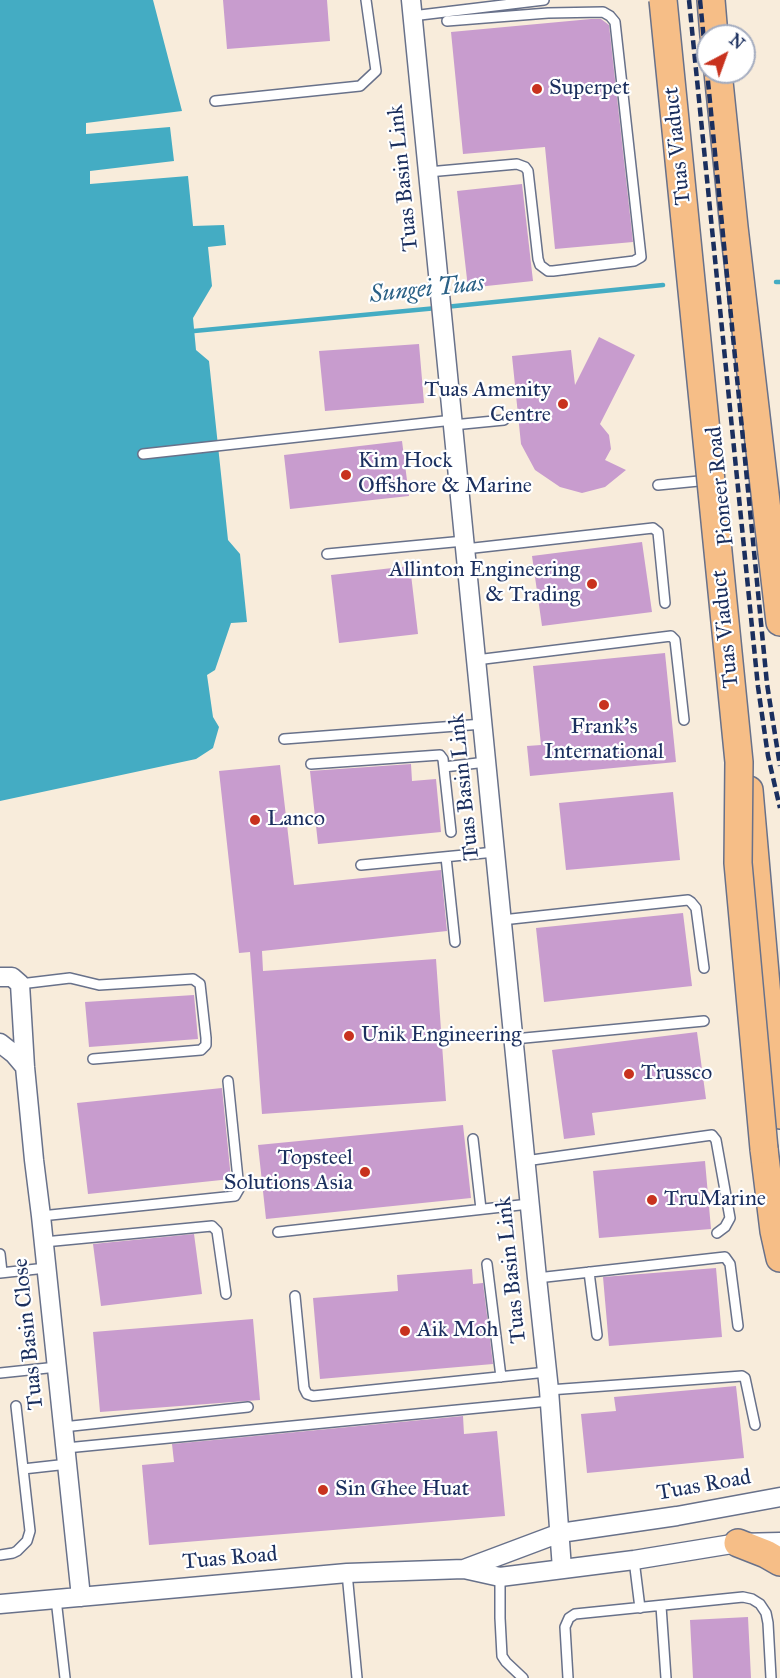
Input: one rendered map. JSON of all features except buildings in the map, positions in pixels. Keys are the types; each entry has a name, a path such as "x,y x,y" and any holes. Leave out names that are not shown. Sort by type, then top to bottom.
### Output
{"main road":[{"name":"Tuas Viaduct","path":"663,0 740,762 738,863 764,1149 774,1232 780,1258"},
{"name":"Pioneer Road","path":"674,0 774,1010 780,1115"},
{"path":"713,2 714,24"},
{"name":"Pioneer Road","path":"719,84 780,622"},
{"path":"738,1543 780,1562"}],"street":[{"name":"Tuas Basin Link","path":"411,8 547,1372 562,1569"},
{"path":"0,977 12,977 20,984"},
{"name":"Tuas Basin Close","path":"20,984 33,1160 44,1242 81,1597"},
{"path":"0,1043 25,1067"},
{"name":"Tuas Road","path":"464,1569 560,1533 677,1516 780,1497"},
{"name":"Tuas Road","path":"0,1604 347,1574 464,1569 500,1577 634,1560 738,1543 780,1542"}],"lane":[{"path":"215,101 360,86 376,71 366,0"},
{"path":"411,8 544,0"},
{"path":"428,172 517,164 525,167 528,171 538,259 540,265 548,271 634,261 641,257 615,22 603,12 447,21"},
{"path":"143,454 504,420"},
{"path":"658,485 720,479"},
{"path":"327,554 465,545 653,528 658,532 664,603"},
{"path":"476,660 671,636 675,640 684,720"},
{"path":"284,739 483,724"},
{"path":"311,764 437,754 442,756 451,832"},
{"path":"444,767 486,762"},
{"path":"361,865 495,852"},
{"path":"446,856 455,942"},
{"path":"502,920 688,900 696,908 704,968"},
{"path":"20,984 70,978 99,985 193,979 200,984 206,1038 206,1044 201,1050 93,1059"},
{"path":"514,1039 704,1021"},
{"path":"41,1216 235,1196 239,1189 228,1081"},
{"path":"525,1161 712,1135 716,1140 730,1218 725,1227 717,1233"},
{"path":"474,1139 481,1209"},
{"path":"278,1232 529,1204"},
{"path":"44,1242 212,1226 217,1231 226,1294"},
{"path":"0,1254 1,1272 46,1268"},
{"path":"537,1278 725,1257 730,1264 738,1326"},
{"path":"487,1264 501,1377"},
{"path":"589,1272 597,1335"},
{"path":"295,1296 304,1388 307,1394 313,1396 547,1372"},
{"path":"0,1373 57,1367"},
{"path":"23,1469 67,1456 549,1395 742,1376 746,1378 755,1425"},
{"path":"0,1555 17,1551 24,1545 30,1531 16,1406"},
{"path":"63,1426 248,1407"},
{"path":"634,1560 640,1608"},
{"path":"347,1574 357,1678"},
{"path":"500,1577 502,1656 523,1678"},
{"path":"568,1678 565,1628 569,1618 575,1614 743,1598 752,1599 760,1604 766,1613 771,1678"},
{"path":"56,1599 65,1678"},
{"path":"661,1606 666,1678"}],"water":[{"path":"0,0 153,0 182,111 86,123 86,134 170,127 174,161 90,171 90,184 188,176 193,226 224,225 226,245 208,247 212,286 193,318 196,350 209,361 228,540 240,554 247,622 231,623 215,670 207,675 213,717 219,727 213,748 196,759 0,801"}],"waterway":[{"name":"Sungei Tuas","path":"445,307 663,285"},
{"name":"Sungei Tuas","path":"194,331 437,308"}],"railway":[{"path":"689,0 758,687 768,756 780,808"},
{"path":"700,0 767,684 780,766"}],"place":[{"name":"Superpet","path":"537,89"},
{"name":"Tuas Amenity Centre","path":"563,404"},
{"name":"Kim Hock Offshore & Marine","path":"346,475"},
{"name":"Allinton Engineering & Trading","path":"592,584"},
{"name":"Frank's International","path":"604,705"},
{"name":"Lanco","path":"255,820"},
{"name":"Unik Engineering","path":"349,1036"},
{"name":"Trussco","path":"629,1074"},
{"name":"Topsteel Solutions Asia","path":"365,1172"},
{"name":"TruMarine","path":"652,1200"},
{"name":"Aik Moh","path":"405,1331"},
{"name":"Sin Ghee Huat","path":"323,1490"}]}
